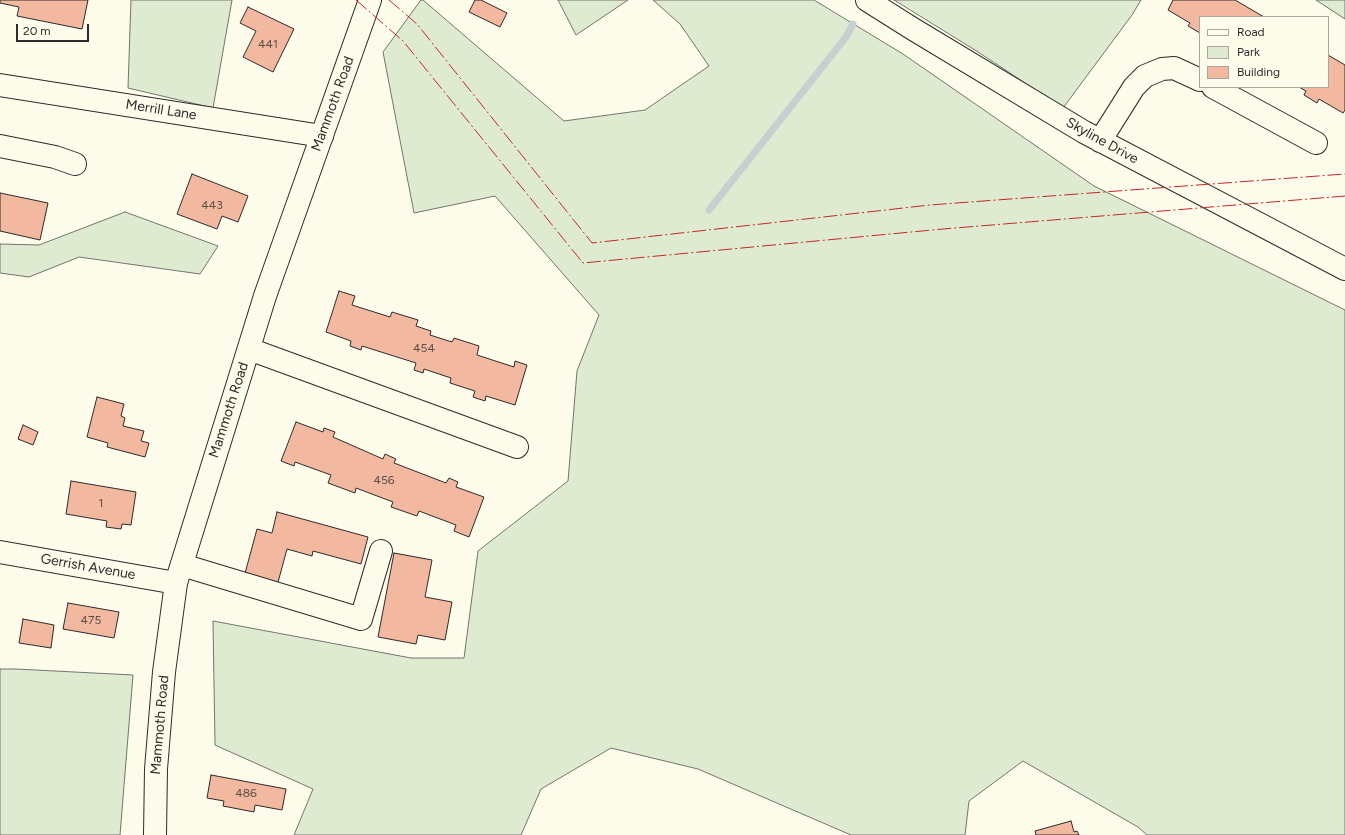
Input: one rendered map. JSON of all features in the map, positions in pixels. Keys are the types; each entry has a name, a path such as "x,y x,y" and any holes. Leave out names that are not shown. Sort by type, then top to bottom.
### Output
{"street":[{"name":"Mammoth Road","path":"155,835 156,769 164,672 179,574 265,296 370,0"},
{"name":"Skyline Drive","path":"867,0 1100,141 1345,269"},
{"path":"1100,141 1134,87 1145,76 1162,69 1174,68 1199,80"},
{"name":"Merrill Lane","path":"0,85 322,136"},
{"path":"1215,88 1316,143"},
{"path":"0,146 55,156 75,164"},
{"path":"249,349 517,448"},
{"name":"Gerrish Avenue","path":"0,552 179,574 361,619 381,551"}],"green space":[{"path":"131,0 232,0 213,108 128,88"},
{"path":"421,0 423,0 564,121 645,110 709,66 680,24 653,0 814,0 903,54 1094,186 1345,310 1345,835 1147,835 1138,827 1023,761 969,801 965,835 851,835 698,769 611,748 541,789 521,835 294,835 313,789 215,745 213,621 411,658 464,658 478,551 568,481 577,371 599,315 495,196 414,213 383,52"},
{"path":"558,0 628,0 576,35"},
{"path":"894,0 1141,0 1132,15 1063,108 975,50"},
{"path":"1316,0 1345,0 1345,19"},
{"path":"125,212 218,246 200,274 79,257 29,277 0,273 0,244 39,245"},
{"path":"0,669 133,675 120,835 0,835"}],"building":[{"path":"0,0 88,0 82,29 17,16 19,7 0,3"},
{"path":"475,0 481,0 507,13 500,27 469,12"},
{"path":"1173,0 1235,0 1262,16 1199,16 1199,32 1188,26 1190,23 1168,10"},
{"path":"248,7 294,29 273,72 243,57 256,31 240,23"},
{"path":"1329,56 1345,65 1345,110 1343,113 1319,99 1317,103 1304,95 1306,91 1301,88 1329,88"},
{"path":"192,174 248,196 238,222 222,216 217,229 177,214"},
{"path":"0,193 48,203 40,240 0,231"},
{"path":"339,291 355,296 352,305 390,317 392,312 418,320 416,326 431,331 430,335 452,342 454,338 479,346 477,355 514,367 515,361 527,365 515,405 486,396 485,401 473,397 475,391 450,383 451,378 424,369 423,373 414,370 416,363 362,346 361,350 350,346 351,341 326,332"},
{"path":"97,397 124,404 121,416 125,418 123,426 144,431 141,441 149,443 145,457 107,447 108,443 87,437"},
{"path":"296,422 323,432 324,428 335,432 333,437 383,459 385,454 396,459 394,463 446,483 449,478 458,482 456,487 484,497 469,537 454,531 456,525 419,511 417,516 391,507 393,502 356,488 355,493 328,483 331,475 295,462 294,466 281,461"},
{"path":"23,425 38,432 33,445 18,439"},
{"path":"71,481 136,492 131,525 122,524 121,529 106,527 107,521 66,514"},
{"path":"277,512 368,537 361,564 313,551 312,556 287,549 277,586 244,577 257,529 272,533"},
{"path":"394,553 432,560 425,597 452,602 445,640 418,635 416,644 378,637"},
{"path":"68,603 119,612 114,638 63,629"},
{"path":"23,619 54,625 51,648 19,643"},
{"path":"211,775 286,789 282,810 255,805 254,812 223,806 224,801 207,798"},
{"path":"1071,821 1074,832 1077,831 1079,835 1036,835 1035,831"}],"waterway":[{"path":"709,210 846,37 853,24"}],"power":[{"path":"356,0 403,41 583,263 943,229 1345,196"},
{"path":"389,0 417,24 592,243 930,205 1345,174"}]}
